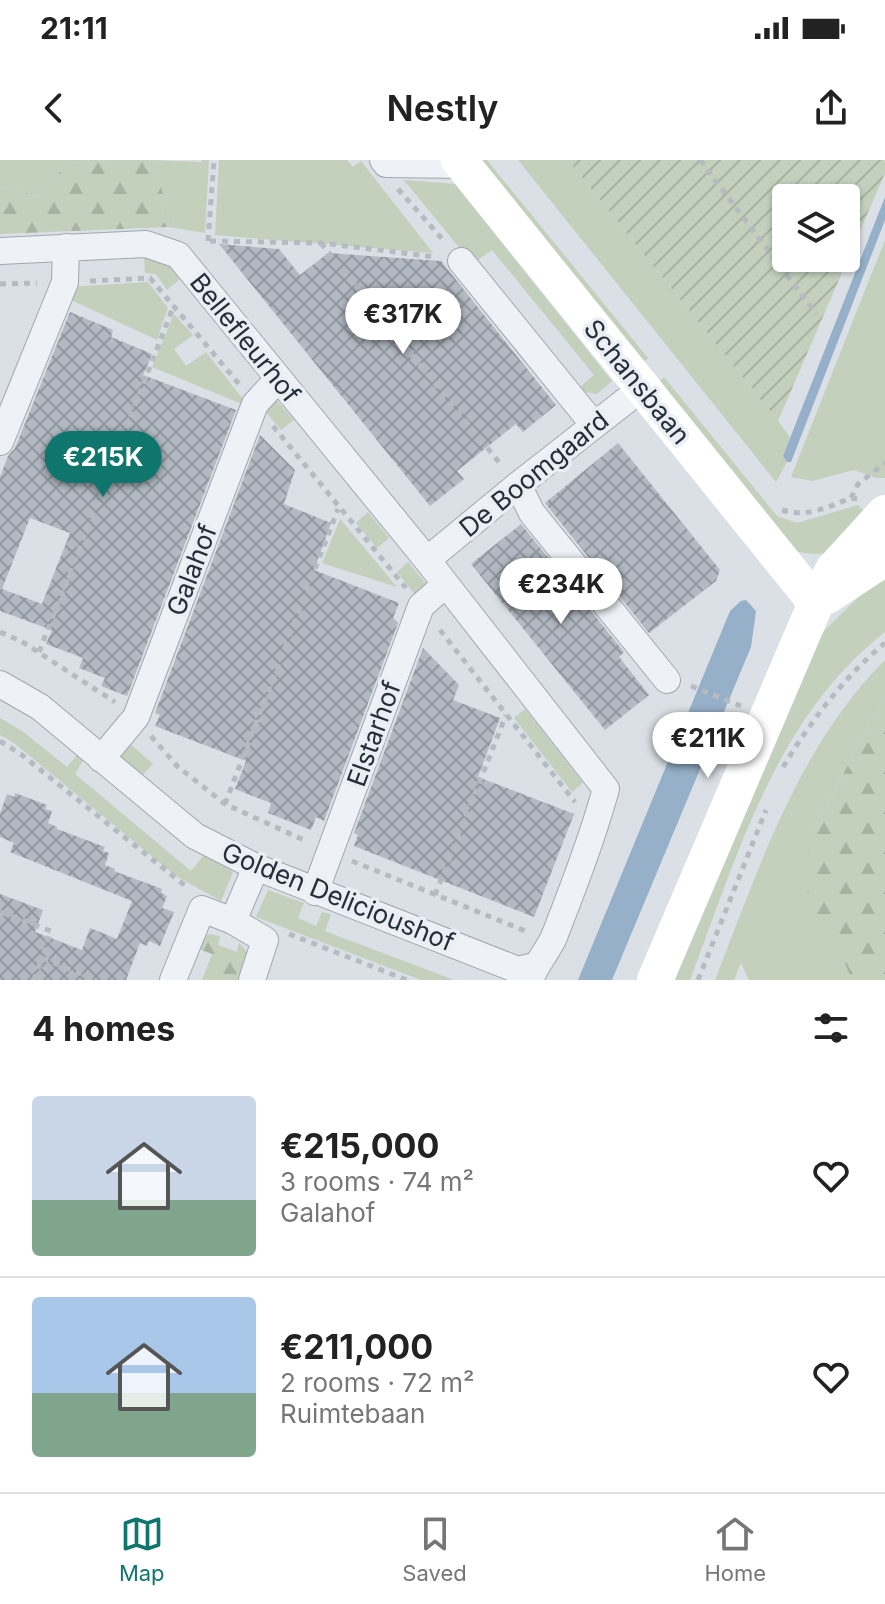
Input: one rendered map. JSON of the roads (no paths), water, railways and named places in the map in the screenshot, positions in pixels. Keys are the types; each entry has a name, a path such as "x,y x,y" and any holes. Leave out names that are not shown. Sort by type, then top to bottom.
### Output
{"street":[{"path":"384,162 461,162"},
{"name":"Schansbaan","path":"461,162 816,603"},
{"name":"Bellefleurhof","path":"0,251 146,244 178,255 427,560 606,789 552,941 532,973"},
{"path":"0,442 65,282 66,247"},
{"path":"461,261 594,425"},
{"name":"Galahof","path":"101,759 136,717 255,404 278,379"},
{"name":"De Boomgaard","path":"427,560 642,388"},
{"path":"518,485 532,513 679,683"},
{"path":"655,980 816,603 833,570 885,513"},
{"path":"816,603 885,558"},
{"name":"Elstarhof","path":"315,892 421,606 445,585"},
{"name":"Golden Delicioushof","path":"0,684 40,707 195,836 315,892 532,973"},
{"path":"233,921 256,867"},
{"path":"173,980 202,909 233,921 265,940 252,980"}],"water":[{"path":"885,197 885,220 791,462 787,462 783,456 855,272 860,272 860,260"},
{"path":"746,600 756,611 751,647 612,980 578,980 730,611"}]}
